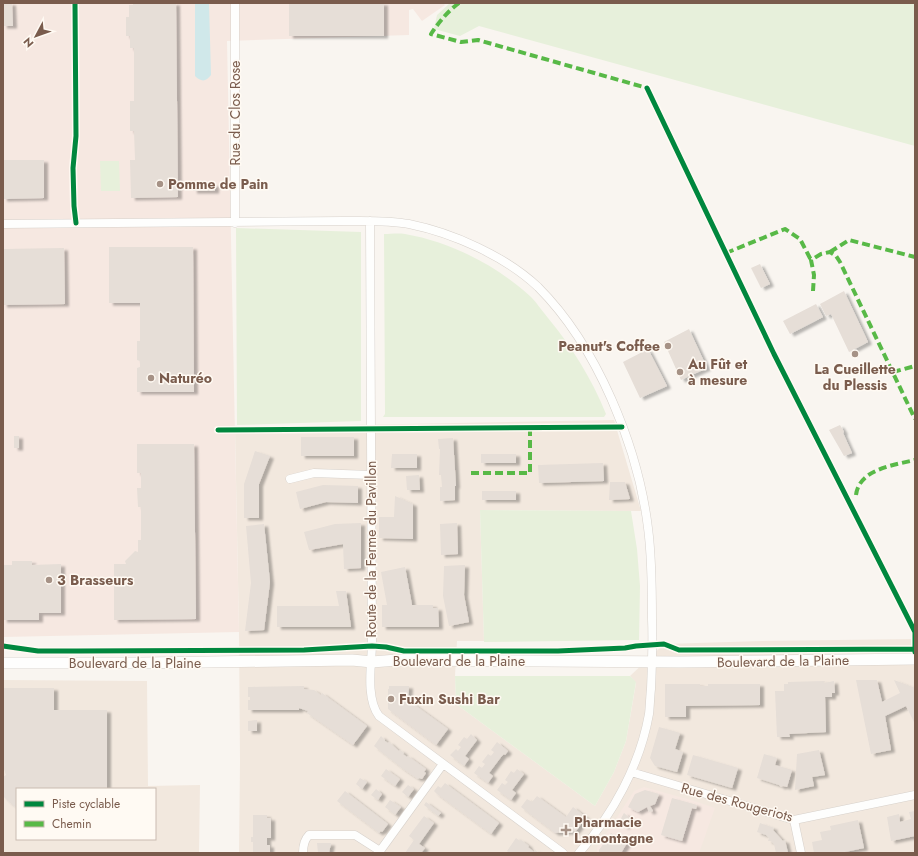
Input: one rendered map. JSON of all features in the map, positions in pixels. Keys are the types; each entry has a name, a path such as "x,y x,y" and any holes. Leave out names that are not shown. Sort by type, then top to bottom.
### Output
{"main road":[{"name":"Boulevard de la Plaine","path":"3,663 352,660 372,662 397,660 680,662 915,659"}],"street":[{"name":"Rue du Clos Rose","path":"235,3 235,223"},
{"path":"3,224 370,222 408,224 444,233 500,259 537,286 576,333 592,360 610,396 629,445 641,488 648,527 651,556 652,661 649,713 638,754 631,772 606,818 579,853"},
{"name":"Route de la Ferme du Pavillon","path":"370,222 372,662 370,679 374,710 379,716 563,853"},
{"path":"290,479 314,473 371,475"},
{"path":"303,853 303,847 309,835 319,834 355,834 380,852 443,764"},
{"name":"Rue des Rougeriots","path":"631,772 794,820 915,795"},
{"path":"794,820 801,853"}],"shaded area":[{"path":"3,3 443,3 445,5 422,21 413,9 409,10 409,35 227,41 239,632 3,637"},
{"path":"614,420 641,511 480,510 484,641 457,641 455,676 456,704 595,806 614,772 626,741 636,683 630,676 664,644 912,639 915,647 915,853 239,853 239,632 235,427"},
{"path":"3,680 147,681 148,786 200,785 199,853 3,853"},
{"path":"644,787 715,808 699,853 597,853 597,848 634,791"}],"green space":[{"path":"450,3 915,3 915,146 479,26 460,36 434,29 437,15"},
{"path":"100,161 119,161 120,191 101,191"},
{"path":"236,228 361,232 361,421 237,425"},
{"path":"384,234 405,234 456,249 488,265 517,285 531,297 557,329 573,352 588,376 600,401 606,414 604,417 383,417 385,414"},
{"path":"480,510 631,511 637,549 640,586 639,640 484,642"},
{"path":"455,676 630,676 636,682 626,741 614,772 595,806 456,704"}],"water":[{"path":"195,3 209,3 211,75 207,79 203,80 195,76"}],"building":[{"path":"3,3 12,3 13,26 3,26"},
{"path":"133,3 176,3 178,197 131,198 130,160 135,160 134,131 130,131 130,101 134,101 134,48 130,48 130,36 126,36 126,17 129,17 129,5 133,5"},
{"path":"289,3 384,3 384,36 289,36"},
{"path":"3,160 44,160 44,198 3,199"},
{"path":"193,184 215,184 215,191 193,191"},
{"path":"109,247 193,247 194,392 137,392 137,368 140,367 140,361 137,360 137,341 140,341 140,303 109,303"},
{"path":"64,248 65,304 3,305 3,249"},
{"path":"760,264 770,284 761,288 751,268"},
{"path":"844,291 868,342 849,352 831,314 826,316 820,304"},
{"path":"816,304 823,317 790,334 783,321"},
{"path":"689,329 707,368 681,380 664,342"},
{"path":"648,349 667,386 640,398 623,362"},
{"path":"840,425 852,453 844,456 829,430"},
{"path":"14,436 19,436 19,448 14,448"},
{"path":"301,437 354,437 354,456 301,456"},
{"path":"453,438 456,486 455,500 440,501 440,487 442,487 441,475 439,475 440,449 438,439"},
{"path":"137,444 194,444 196,619 114,620 114,564 126,564 125,561 135,551 138,552 138,540 141,540 141,507 138,507 137,488 141,488 141,473 137,473"},
{"path":"255,451 270,456 259,484 259,518 244,518 244,484"},
{"path":"392,454 417,454 417,468 391,468"},
{"path":"481,454 516,454 516,463 481,463"},
{"path":"603,463 604,481 539,483 538,465"},
{"path":"419,475 420,490 407,490 406,476"},
{"path":"610,482 625,482 630,499 609,500"},
{"path":"323,485 358,486 358,503 326,502 300,509 296,492"},
{"path":"482,491 516,491 516,500 482,500"},
{"path":"395,496 413,504 413,539 379,538 379,517 394,517"},
{"path":"361,523 361,568 344,569 343,544 309,550 304,532 335,524"},
{"path":"457,523 458,554 441,555 440,524"},
{"path":"264,524 270,582 264,630 245,631 251,583 246,526"},
{"path":"12,561 32,561 32,565 61,564 61,613 39,613 39,620 3,620 3,565 12,565"},
{"path":"465,565 464,595 469,622 449,626 443,596 444,566"},
{"path":"405,567 412,605 433,605 433,608 438,608 439,627 382,627 382,605 387,605 381,572"},
{"path":"336,591 346,591 351,627 277,627 277,606 339,606"},
{"path":"856,680 877,680 882,702 900,693 894,680 915,688 915,724 906,706 885,716 891,750 871,754"},
{"path":"825,681 824,683 834,681 835,693 832,693 832,697 825,697 826,732 789,734 790,737 777,737 775,691 784,691 784,684 788,684 788,682"},
{"path":"665,684 700,684 700,686 708,686 708,684 760,684 760,705 686,706 686,717 665,717"},
{"path":"304,686 304,689 314,690 321,695 322,693 367,726 353,745 307,713 308,711 299,708 299,710 248,710 248,700 250,700 250,697 248,697 248,687"},
{"path":"389,686 409,686 408,700 448,729 436,745 388,709"},
{"path":"3,688 54,688 54,710 107,710 107,788 16,788 16,807 3,796 3,777 6,775 3,766"},
{"path":"257,720 257,731 248,731 248,721"},
{"path":"659,727 680,733 675,749 683,752 677,772 655,766 650,758"},
{"path":"471,734 477,740 465,756 469,759 464,766 450,755 456,749 458,751 461,747 458,745 464,737 467,739"},
{"path":"381,736 385,741 388,743 389,742 407,757 408,756 426,769 424,772 426,773 422,779 418,779 403,769 374,746"},
{"path":"497,742 508,751 501,757 489,773 493,776 488,783 474,773 479,766 482,768 485,764 482,762 488,754 491,756 494,752 491,750"},
{"path":"819,750 825,775 812,777 814,786 795,790 797,754"},
{"path":"764,754 777,758 775,765 792,770 787,787 781,787 757,778"},
{"path":"693,755 738,768 732,788 687,775"},
{"path":"386,769 400,779 395,786 381,776"},
{"path":"517,769 524,774 512,790 516,793 511,800 497,790 502,783 505,785 508,782 505,780 511,771 514,773"},
{"path":"360,778 367,782 362,789 356,784"},
{"path":"445,783 499,823 491,834 434,791 438,786 441,788"},
{"path":"408,785 414,789 408,797 402,792"},
{"path":"376,789 382,794 378,800 371,795"},
{"path":"645,790 659,794 655,804 650,806 653,811 649,812 647,807 638,812 628,807 635,794"},
{"path":"345,791 388,824 382,832 381,831 379,833 337,801"},
{"path":"537,796 566,817 573,807 586,817 576,831 555,833 521,807 527,799 532,802"},
{"path":"672,798 697,805 696,809 692,808 682,841 661,835"},
{"path":"390,800 401,807 395,815 385,807"},
{"path":"426,802 441,813 438,816 424,805"},
{"path":"915,811 915,836 891,841 887,817 899,814 900,822 911,819 909,812"},
{"path":"624,813 631,819 625,827 619,822"},
{"path":"253,815 267,815 267,818 271,818 271,838 267,838 267,845 270,845 270,853 253,853 253,842 251,842 251,837 253,837"},
{"path":"424,816 434,823 419,844 425,848 421,853 405,853 414,840 409,836"},
{"path":"858,820 864,848 840,853 814,853 812,842 822,840 820,832 831,830 830,826"},
{"path":"760,823 774,828 773,830 783,841 785,840 788,853 776,853 774,844 771,841 768,841 769,838 766,835 757,832"},
{"path":"611,833 627,843 621,853 599,853 599,850"},
{"path":"516,838 529,846 528,847 534,852 535,850 539,853 509,853 507,851"},
{"path":"317,843 331,843 329,853 318,853"}],"marked path":[{"path":"459,3 444,17 431,34 461,42 478,40 647,88 648,90"},
{"path":"726,253 785,229 800,239 811,260"},
{"path":"830,252 849,240 915,257"},
{"path":"813,291 814,275 811,260 821,254 830,252 836,256 840,262 915,419"},
{"path":"893,372 915,366"},
{"path":"471,473 530,473 530,428"},
{"path":"856,495 859,486 870,474 888,466 915,460"}],"cycle path":[{"path":"75,3 76,136 73,168 76,223"},
{"path":"647,88 774,354 915,632 915,652"},
{"path":"218,430 622,427"},
{"path":"3,646 38,651 304,650 372,646 404,651 558,651 625,648 664,644 679,650 915,649"}],"place":[{"name":"Pomme de Pain","path":"160,184"},
{"name":"Peanut's Coffee","path":"668,346"},
{"name":"La Cueillette du Plessis","path":"855,354"},
{"name":"Au Fût et à mesure","path":"680,372"},
{"name":"Naturéo","path":"151,378"},
{"name":"3 Brasseurs","path":"49,580"},
{"name":"Fuxin Sushi Bar","path":"391,699"},
{"name":"Pharmacie Lamontagne","path":"566,830"}]}
